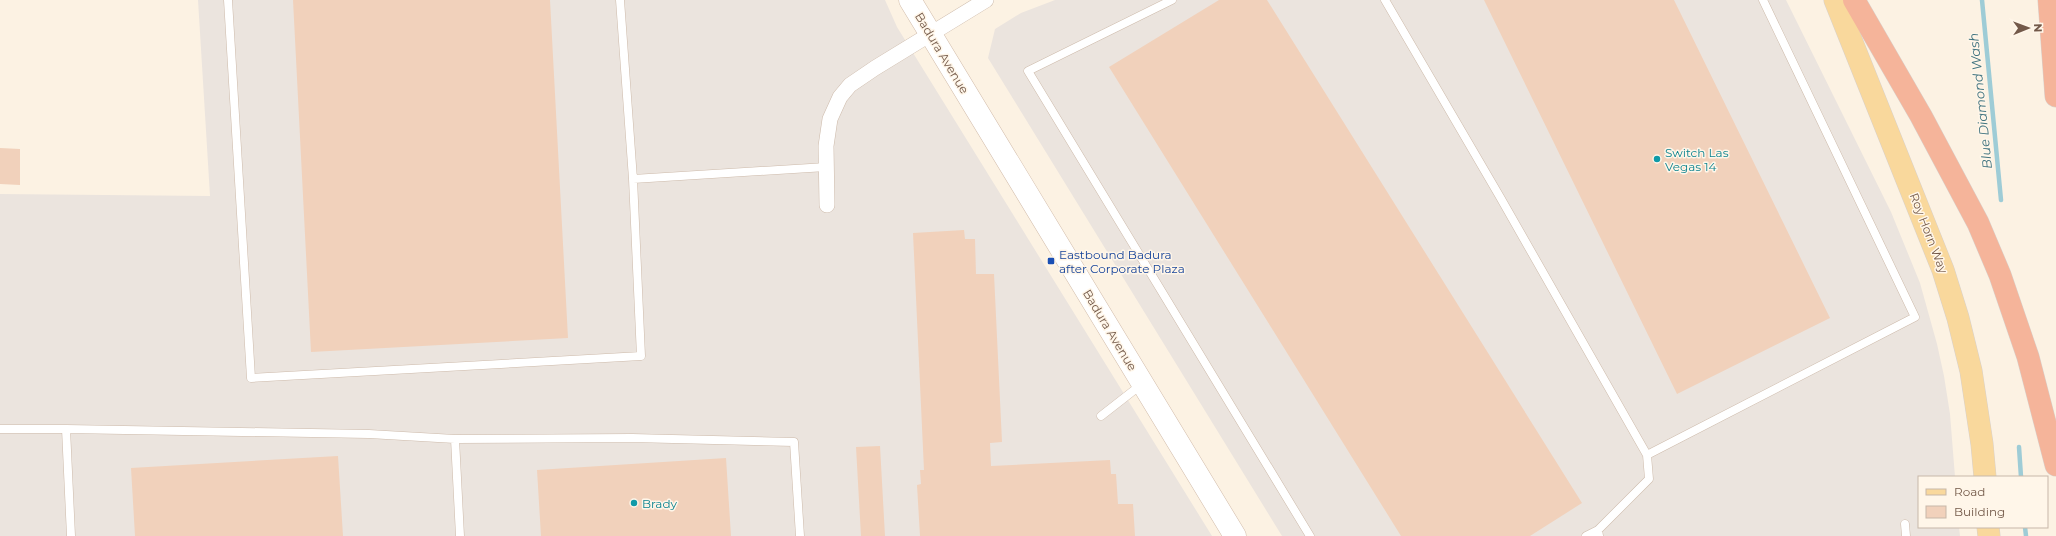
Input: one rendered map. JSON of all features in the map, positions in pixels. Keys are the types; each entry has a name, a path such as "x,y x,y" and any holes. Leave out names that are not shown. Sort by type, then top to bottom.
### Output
{"highway":[{"path":"1854,0 1921,116 1984,238 2000,274 2026,349 2056,465"},
{"path":"2049,0 2056,96"}],"main road":[{"name":"Badura Avenue","path":"910,0 1235,536"},
{"name":"Roy Horn Way","path":"1835,0 1943,270 1958,318 1971,371 1982,444 1985,476"}],"street":[{"path":"827,205 826,146 830,119 840,97 850,85 875,68 986,0"}],"lane":[{"path":"228,0 251,378 641,356 634,179 620,0"},
{"path":"1172,0 1028,71 1310,536"},
{"path":"1385,0 1496,190 1647,455 1649,478 1598,533 1586,536"},
{"path":"1647,455 1915,317 1763,0"},
{"path":"634,179 826,167"},
{"path":"1101,416 1143,384"},
{"path":"0,429 369,434 455,439 632,438 794,442 800,536"},
{"path":"66,429 71,536"},
{"path":"455,439 460,536"},
{"path":"1905,524 1906,536"}],"shaded area":[{"path":"198,0 885,0 897,27 1212,536 0,536 0,194 210,196"},
{"path":"1055,0 1786,0 1891,212 1920,283 1937,344 1944,376 1950,414 1955,476 1918,476 1918,528 1959,528 1960,536 1282,536 988,58 995,29 1021,13"}],"building":[{"path":"293,0 550,0 568,338 311,352"},
{"path":"1219,0 1267,0 1582,503 1530,536 1401,536 1109,67"},
{"name":"Switch Las Vegas 14","path":"1484,0 1674,0 1830,318 1677,394"},
{"path":"0,148 20,149 20,185 0,184"},
{"path":"964,230 965,239 975,239 976,274 994,274 1002,442 990,443 991,466 1110,460 1111,474 1116,474 1118,504 1133,504 1135,536 920,536 917,485 921,484 920,470 924,470 913,233"},
{"path":"880,446 885,536 861,536 856,447"},
{"path":"338,456 343,536 135,536 131,468"},
{"name":"Brady","path":"726,458 731,536 541,536 537,470"}],"waterway":[{"name":"Blue Diamond Wash","path":"1982,0 2001,200"},
{"path":"2019,447 2021,476"},
{"path":"2025,528 2026,536"}],"place":[{"name":"Switch Las Vegas 14","path":"1657,159"},
{"name":"Eastbound Badura after Corporate Plaza","path":"1051,261"},
{"name":"Brady","path":"634,503"}]}
